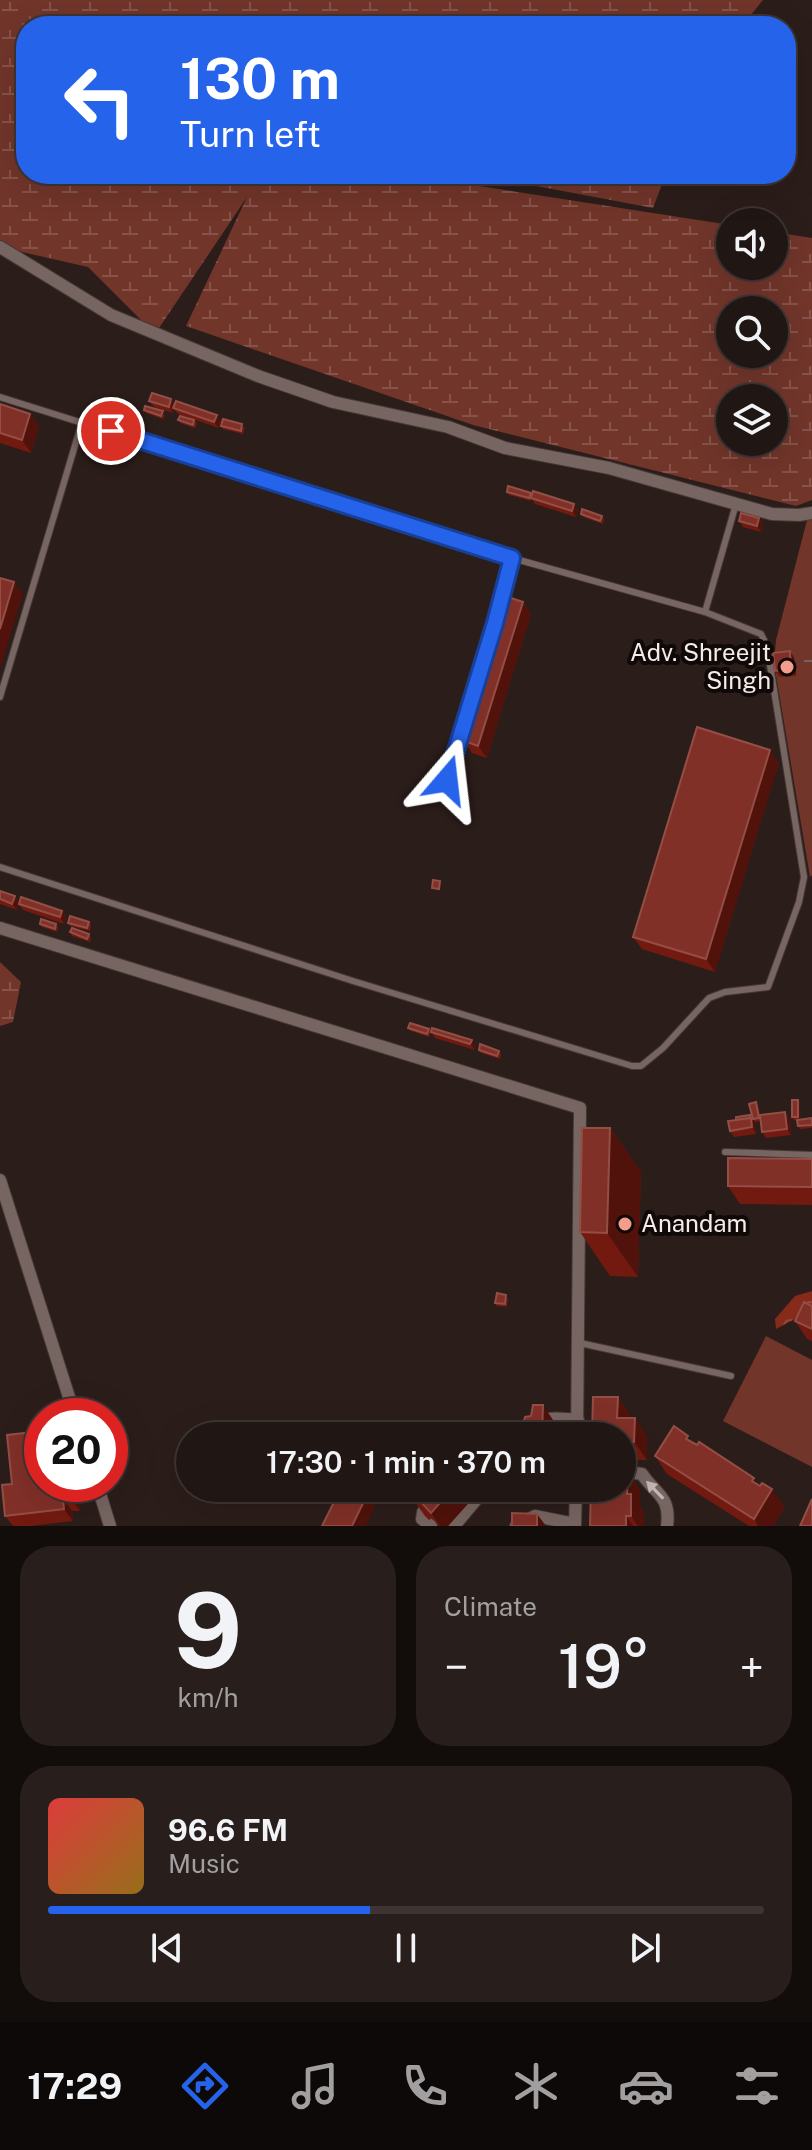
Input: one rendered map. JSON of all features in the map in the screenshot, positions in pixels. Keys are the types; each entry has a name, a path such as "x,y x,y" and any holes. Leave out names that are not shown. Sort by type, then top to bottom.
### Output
{"street":[{"path":"0,247 111,315 258,376 333,402 448,427 505,448 609,468 772,514 812,513"},
{"path":"0,928 580,1108 578,1420 545,1418 539,1422"},
{"path":"0,1180 69,1398"},
{"path":"636,1473 642,1474 650,1486 663,1494 669,1515 667,1526"},
{"path":"103,1502 110,1526"},
{"path":"431,1526 422,1519 423,1512 432,1502"},
{"path":"454,1526 474,1502"},
{"path":"516,1526 535,1516 575,1525 576,1502"}],"lane":[{"path":"0,397 512,558 705,612 761,634 767,646 804,877 803,889 768,987 725,992 709,998 663,1048 641,1066 632,1066 353,981 0,867"},
{"path":"0,697 82,422"},
{"path":"705,612 736,504"},
{"path":"447,780 512,558"},
{"path":"725,1152 812,1155"},
{"path":"580,1343 731,1376"}],"path":[{"path":"804,661 812,661"}],"green space":[{"path":"0,0 763,0 750,16 16,16 16,184 466,184 716,223 716,280 788,280 788,234 812,238 812,500 796,506 473,425 186,326 247,197 155,334 88,267 0,247"},
{"path":"525,184 662,184 653,208"},
{"path":"812,518 810,877 774,663 776,640 807,520"},
{"path":"0,962 21,982 13,1022 0,1026"},
{"path":"812,1291 812,1310 776,1329 775,1319 795,1296"},
{"path":"766,1336 812,1360 812,1467 723,1421"}],"building":[{"path":"152,393 171,399 169,407 149,401"},
{"path":"176,401 217,415 214,422 173,408"},
{"path":"0,404 30,414 22,440 0,433"},
{"path":"145,406 163,411 161,416 144,410"},
{"path":"180,416 194,420 193,425 178,420"},
{"path":"223,419 242,424 241,431 221,426"},
{"path":"508,486 531,493 529,498 507,492"},
{"path":"533,491 574,504 572,511 531,498"},
{"path":"582,509 602,516 600,521 581,514"},
{"path":"741,513 759,518 757,526 739,521"},
{"path":"0,578 14,582 0,629"},
{"path":"508,597 523,602 478,746 464,741"},
{"path":"790,651 791,669 775,671 773,653"},
{"path":"697,727 770,750 706,959 633,937"},
{"path":"433,880 440,881 439,889 432,888"},
{"path":"0,891 15,896 12,904 0,899"},
{"path":"21,897 62,911 60,917 19,904"},
{"path":"70,916 89,922 87,928 68,923"},
{"path":"41,919 56,924 55,929 40,924"},
{"path":"72,928 89,934 87,939 70,932"},
{"path":"410,1023 429,1029 427,1034 408,1028"},
{"path":"432,1028 472,1040 470,1044 431,1032"},
{"path":"480,1044 499,1051 497,1056 479,1050"},
{"path":"792,1100 798,1100 798,1117 792,1117"},
{"path":"756,1102 759,1118 753,1119 749,1104"},
{"path":"785,1112 787,1129 762,1132 760,1115"},
{"path":"750,1115 750,1118 736,1120 736,1117"},
{"path":"751,1118 752,1127 730,1131 728,1121"},
{"path":"812,1118 812,1125 798,1126 797,1120"},
{"path":"582,1128 610,1128 607,1233 580,1232"},
{"path":"728,1158 812,1159 812,1187 728,1186"},
{"path":"497,1293 506,1295 505,1304 495,1303"},
{"path":"804,1302 812,1306 812,1329 795,1321"},
{"path":"593,1397 618,1397 617,1418 635,1418 635,1422 592,1422"},
{"path":"533,1405 543,1405 542,1422 524,1422 525,1417 531,1416"},
{"path":"674,1426 688,1436 686,1439 697,1445 699,1442 754,1478 752,1481 772,1489 754,1519 655,1456"},
{"path":"24,1433 24,1502 63,1502 64,1509 5,1516 2,1485 12,1484 7,1435"},
{"path":"812,1499 812,1526 800,1526"},
{"path":"334,1502 364,1502 352,1526 322,1526"},
{"path":"421,1502 441,1502 431,1513"},
{"path":"591,1502 631,1502 631,1516 626,1516 626,1526 590,1526"},
{"path":"512,1513 537,1514 537,1526 512,1526"}],"place":[{"name":"Adv. Shreejit Singh","path":"787,667"},
{"name":"Anandam","path":"625,1224"}],"route":[{"path":"111,431 512,558 447,780"}]}
